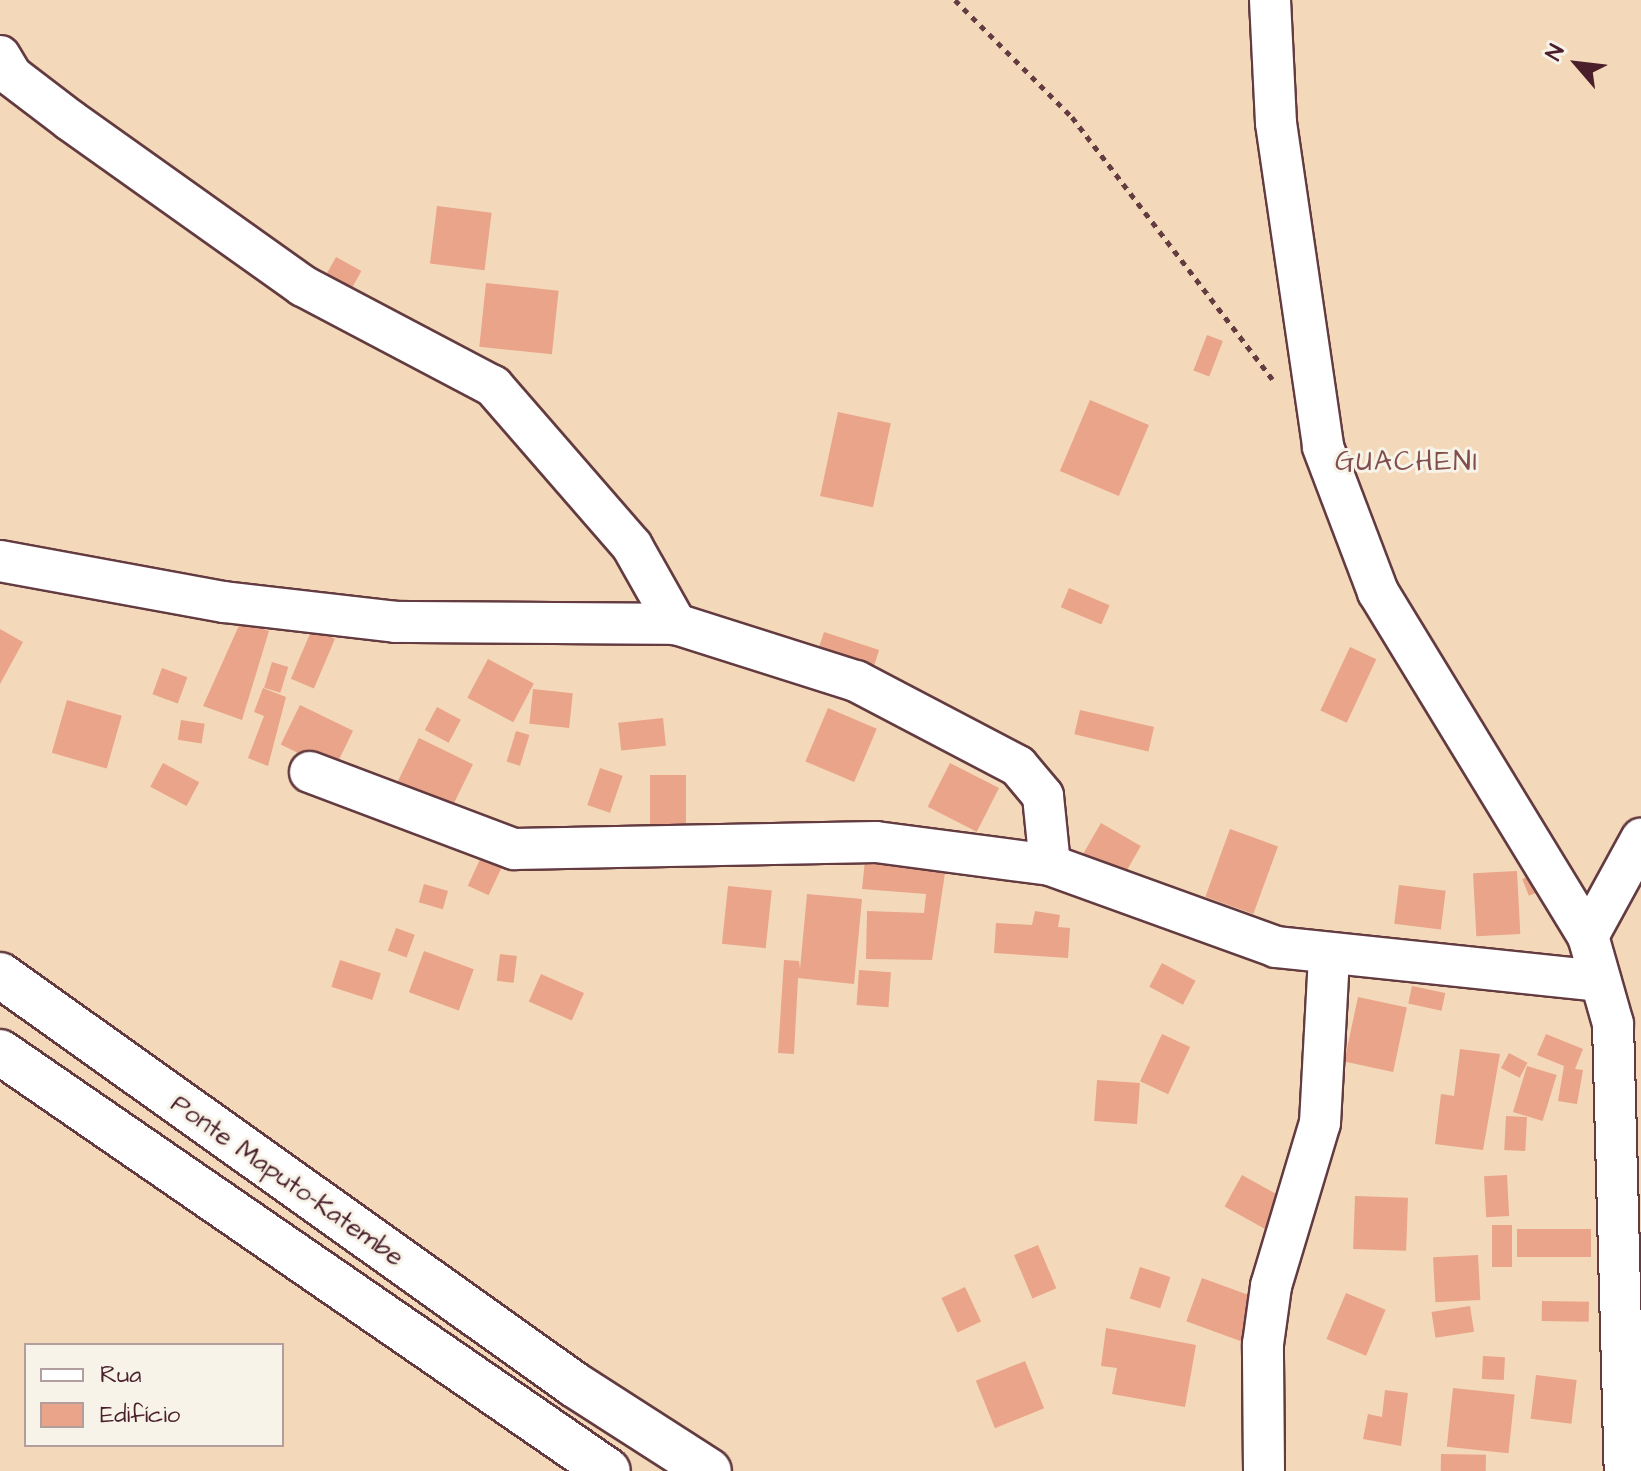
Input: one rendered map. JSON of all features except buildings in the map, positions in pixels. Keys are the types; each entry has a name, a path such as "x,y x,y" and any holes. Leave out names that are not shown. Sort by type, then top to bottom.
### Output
{"highway":[{"name":"Ponte Maputo-Katembe","path":"0,975 575,1385 709,1471"},
{"path":"0,1052 543,1431 608,1471"}],"street":[{"path":"1270,0 1276,123 1323,447 1378,592 1588,936 1600,981 1627,1024 1625,1471"},
{"path":"0,56 12,76 71,121 303,286 493,386 632,546 676,624"},
{"path":"0,561 224,602 396,622 676,624 856,681 1018,766 1043,796 1050,865"},
{"path":"310,772 514,849 876,842 1050,865 1218,931 1329,957 1600,981"},
{"path":"1588,936 1641,839"},
{"path":"1264,1471 1263,1344 1271,1286 1320,1123 1329,957"}],"path":[{"path":"955,0 1072,117 1275,384"}],"district":[{"name":"GUACHENI","path":"1407,462"}]}
